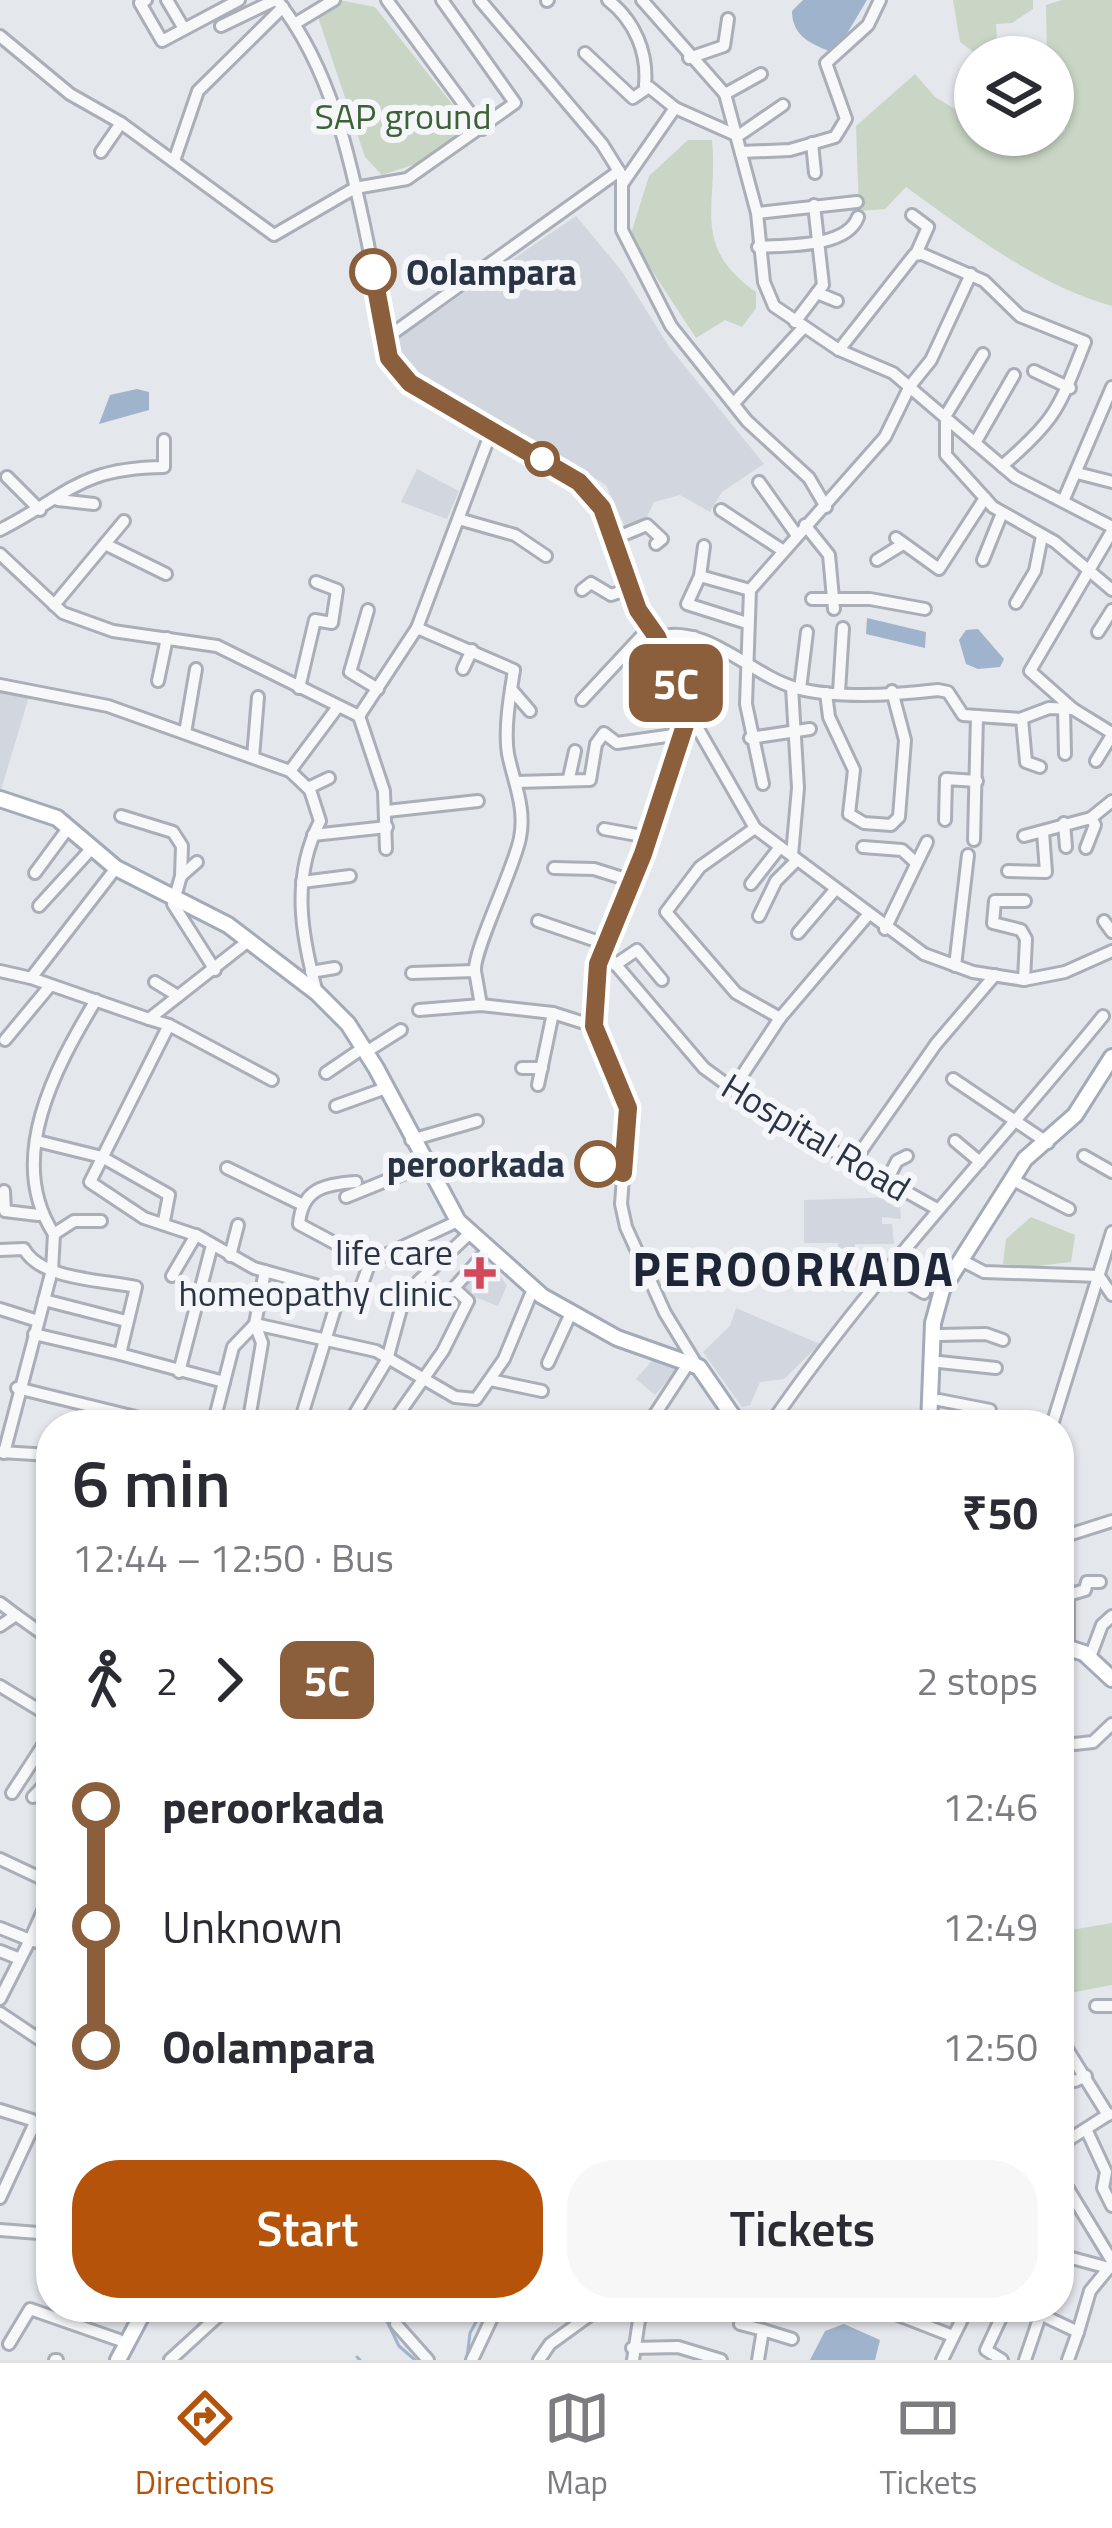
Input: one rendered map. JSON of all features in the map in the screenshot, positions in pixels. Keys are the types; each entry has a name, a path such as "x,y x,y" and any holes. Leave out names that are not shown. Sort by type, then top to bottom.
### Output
{"main road":[{"path":"0,799 70,827 116,868 229,925 317,993 365,1050 424,1165 469,1234 533,1289 571,1312 617,1338 694,1366 728,1410"},
{"path":"934,1410 943,1310 964,1262 1047,1143 1075,1115 1112,1057"},
{"path":"936,1393 937,1304 1025,1160 1084,1116 1112,1071"},
{"path":"1074,1650 1090,1657 1112,1678"},
{"path":"114,2360 119,2340 131,2322"},
{"path":"114,2360 133,2322"}],"street":[{"path":"146,0 140,3 162,41 239,0"},
{"path":"167,0 183,27"},
{"path":"296,23 333,0"},
{"path":"387,0 482,129"},
{"path":"0,36 70,94 121,123 274,235 355,188 407,179 515,103 442,0"},
{"path":"480,0 621,177 622,230 686,347 747,421 809,478 826,507"},
{"path":"585,53 633,98 645,86 648,60 630,23 608,0"},
{"path":"642,0 725,94 757,213 768,298 839,350 910,386 1015,477 1112,529 1030,671 1068,708 1112,734 1096,760"},
{"path":"741,152 835,137 846,119 826,63 868,25 880,0"},
{"path":"278,2 296,23 328,92 355,188 389,358 410,383 589,490 689,713 755,829 885,929 955,966 1024,980 1065,972 1112,950"},
{"path":"221,26 278,2"},
{"path":"174,161 198,91 278,2"},
{"path":"689,58 724,46 728,19"},
{"path":"725,94 761,74"},
{"path":"645,86 675,108 738,136"},
{"path":"738,136 783,105"},
{"path":"385,339 621,177 675,108"},
{"path":"101,152 121,123"},
{"path":"812,143 815,173"},
{"path":"757,213 857,202"},
{"path":"735,402 799,325 823,285 814,205"},
{"path":"839,350 916,254 928,227 912,215"},
{"path":"758,247 816,243 851,228 858,217"},
{"path":"916,254 943,259 971,274 1020,316 1085,342 1070,388 1046,427 1003,466"},
{"path":"763,784 750,738 750,590 885,437 910,386 931,360 971,274"},
{"path":"818,293 836,301"},
{"path":"983,354 946,415 946,455 1002,513 1088,568 1112,590"},
{"path":"1034,371 1070,388"},
{"path":"975,442 1014,375"},
{"path":"1064,500 1112,387"},
{"path":"358,716 417,628 462,520 491,431"},
{"path":"0,530 58,500 69,484 130,462 164,467 164,440"},
{"path":"1077,473 1112,482"},
{"path":"7,477 40,509"},
{"path":"759,482 829,555 835,604"},
{"path":"877,560 900,541 939,568 985,498"},
{"path":"58,500 94,504"},
{"path":"721,510 782,550"},
{"path":"982,560 1002,513"},
{"path":"54,605 124,520"},
{"path":"462,520 514,535 546,556"},
{"path":"613,539 647,525 662,539 656,544"},
{"path":"1016,603 1035,571 1042,536"},
{"path":"107,545 166,574"},
{"path":"704,546 700,576 687,604 747,623"},
{"path":"0,554 54,605 105,629 217,646 358,716"},
{"path":"700,576 750,590"},
{"path":"298,688 315,620 332,623 338,590 316,582"},
{"path":"582,590 591,583 611,595 631,588"},
{"path":"812,599 925,609"},
{"path":"368,610 350,672 378,689"},
{"path":"1098,632 1112,610"},
{"path":"417,628 514,670 507,750 516,782 521,834 489,932 474,961 481,1006"},
{"path":"843,628 830,717 854,770 849,814 864,823 891,825 899,817 904,740 892,692"},
{"path":"582,700 654,632 684,632 796,688 948,692 963,715 1022,719 1068,708"},
{"path":"759,916 794,858 798,788 792,732 807,632"},
{"path":"670,668 694,637"},
{"path":"158,681 167,638"},
{"path":"464,669 472,650"},
{"path":"184,733 196,669"},
{"path":"0,685 108,706 290,771 308,788 320,816 304,853 302,937 317,993"},
{"path":"511,689 530,711"},
{"path":"253,757 258,697"},
{"path":"290,771 338,708"},
{"path":"1065,754 1068,708"},
{"path":"660,1410 694,1366 626,1227 621,1204 628,1108 594,1026 598,964 648,837 689,713"},
{"path":"358,716 387,811 386,849"},
{"path":"974,839 977,716"},
{"path":"1022,719 1026,762 1040,767"},
{"path":"750,738 810,729"},
{"path":"591,797 596,744 604,733 617,743 681,734"},
{"path":"569,778 575,751"},
{"path":"308,788 329,778"},
{"path":"945,820 946,779 977,781"},
{"path":"516,782 590,780"},
{"path":"387,811 478,801"},
{"path":"1024,836 1091,818 1112,802"},
{"path":"122,816 173,832 182,846 181,876 172,895 215,970"},
{"path":"1086,848 1095,825 1091,818"},
{"path":"1064,823 1066,847"},
{"path":"35,874 70,827"},
{"path":"313,835 387,827"},
{"path":"604,829 648,837"},
{"path":"755,829 700,867 666,912 736,993 780,1018"},
{"path":"1008,871 1046,872 1043,832"},
{"path":"885,929 927,842"},
{"path":"39,906 93,847"},
{"path":"863,847 902,850 914,861"},
{"path":"751,884 780,848"},
{"path":"955,966 968,855"},
{"path":"181,876 197,862"},
{"path":"32,978 116,868"},
{"path":"554,868 594,869 632,880"},
{"path":"302,882 350,876"},
{"path":"798,933 834,891"},
{"path":"1024,901 995,902 993,923 1021,930 1026,939 1024,980"},
{"path":"733,1089 780,1018 868,914"},
{"path":"538,922 606,948"},
{"path":"149,1019 248,943"},
{"name":"Hospital Road","path":"606,948 659,1022 733,1089 885,1184 938,1209"},
{"path":"615,965 637,950 662,980"},
{"path":"311,972 335,968"},
{"path":"412,973 475,970"},
{"path":"1,973 32,978 169,1025 272,1080"},
{"path":"852,1164 936,1045 995,975"},
{"path":"154,982 178,996"},
{"path":"5,1040 50,987"},
{"path":"36,1454 2,1453 52,1270 54,1234 38,1215 41,1110 96,1000"},
{"path":"419,1010 481,1006 553,1013 594,1026"},
{"path":"538,1085 553,1013"},
{"path":"781,1410 884,1269 1017,1122 1103,1016"},
{"path":"169,1025 90,1182 144,1218 196,1235 230,1256 340,1292 360,1290 370,1262 458,1221"},
{"path":"326,1073 401,1030"},
{"path":"523,1068 542,1068"},
{"path":"953,1079 1047,1143"},
{"path":"336,1106 386,1088"},
{"path":"411,1140 477,1121"},
{"path":"37,1141 102,1157 169,1195 164,1221"},
{"path":"955,1141 980,1162"},
{"path":"885,1184 897,1161 907,1156"},
{"path":"1084,1156 1112,1172"},
{"path":"346,1197 424,1165"},
{"path":"227,1168 301,1204"},
{"path":"301,1204 329,1184 356,1182"},
{"path":"1019,1183 1069,1209"},
{"path":"4,1191 5,1211 38,1215"},
{"path":"301,1204 301,1226 370,1262"},
{"path":"54,1234 74,1221 101,1221"},
{"path":"230,1256 238,1225"},
{"path":"1057,1410 1112,1232"},
{"path":"357,1410 387,1360 405,1294 469,1234"},
{"path":"172,1276 196,1235"},
{"path":"179,1372 212,1245"},
{"path":"0,1250 24,1249 29,1258 52,1270 136,1287 120,1354"},
{"path":"401,1410 468,1301 454,1288 487,1251"},
{"path":"964,1262 985,1272 1099,1276"},
{"path":"884,1269 924,1293"},
{"path":"251,1410 262,1343 256,1324 265,1271"},
{"path":"1099,1276 1112,1294"},
{"path":"256,1324 376,1351 470,1400 490,1380 533,1289"},
{"path":"304,1410 340,1292"},
{"path":"44,1300 126,1321"},
{"path":"0,1309 36,1328 224,1382"},
{"path":"548,1363 571,1312"},
{"path":"217,1410 233,1347 256,1324"},
{"path":"940,1335 986,1334 1003,1340"},
{"path":"939,1362 996,1368"},
{"path":"490,1380 542,1391"},
{"path":"17,1388 107,1410"},
{"path":"936,1393 990,1410"},
{"path":"1074,1533 1112,1521"},
{"path":"1074,1593 1085,1590 1087,1582 1100,1582"},
{"path":"0,1603 36,1629"},
{"path":"0,1626 16,1615"},
{"path":"1090,1657 1102,1625 1112,1616"},
{"path":"0,1702 4,1688 36,1708"},
{"path":"1074,1745 1084,1745 1112,1724"},
{"path":"12,1793 36,1756"},
{"path":"33,1797 36,1794"},
{"path":"0,1859 36,1875"},
{"path":"0,1999 36,1925"},
{"path":"0,1928 36,1942"},
{"path":"0,1951 20,1959"},
{"path":"1096,2006 1112,2006"},
{"path":"0,2013 36,2037"},
{"path":"1074,2058 1110,2113 1074,2138"},
{"path":"1074,2080 1086,2076"},
{"path":"0,2110 32,2120 34,2125 0,2198"},
{"path":"1087,2131 1105,2168 1102,2188 1112,2206"},
{"path":"1074,2201 1111,2266"},
{"path":"0,2230 36,2233"},
{"path":"1074,2259 1111,2266"},
{"path":"1068,2360 1090,2290 1111,2266"},
{"path":"9,2344 30,2308 36,2310"},
{"path":"69,2322 119,2340"},
{"path":"170,2360 209,2322"},
{"path":"472,2360 489,2322"},
{"path":"538,2360 550,2344 580,2322"},
{"path":"638,2322 632,2354 678,2347 721,2360"},
{"path":"917,2322 950,2335"},
{"path":"942,2360 958,2322"},
{"path":"999,2322 986,2350 1002,2360"},
{"path":"1025,2360 1038,2322"},
{"path":"1061,2322 1078,2332"},
{"path":"396,2324 428,2360"},
{"path":"740,2324 791,2339"},
{"path":"758,2360 763,2330"}],"shaded area":[{"path":"576,216 621,270 670,348 764,464 722,492 710,512 680,495 654,502 646,519 625,527 606,485 562,457 431,396 394,341"},
{"path":"417,469 459,491 447,519 401,502"},
{"path":"0,688 30,693 1,790 0,790"},
{"path":"899,1197 901,1219 882,1217 882,1224 892,1224 894,1244 855,1244 855,1254 838,1255 838,1243 804,1243 804,1200"},
{"name":"life care homeopathy clinic","path":"476,1247 507,1285 498,1306 455,1289"},
{"path":"736,1308 820,1344 784,1379 760,1382 750,1405 742,1407 703,1352 730,1326"},
{"path":"656,1356 679,1367 655,1395 636,1379"}],"green space":[{"name":"SAP ground","path":"339,0 375,7 460,114 468,136 425,161 382,175 365,157 319,20 318,8"},
{"path":"953,0 1033,0 1033,9 1012,23 996,24 997,36 959,36"},
{"path":"1062,0 1112,0 1112,306 1030,271 906,187 885,209 859,211 856,126 915,74 935,97 954,108 954,156 1074,156 1074,36 1047,36 1046,5"},
{"path":"688,140 712,140 714,240 735,275 756,292 756,308 742,327 725,320 696,338 630,237 649,176"},
{"path":"1031,1217 1075,1235 1071,1262 1029,1267 1003,1264 1006,1239"},
{"path":"1112,1923 1112,1985 1074,1992 1074,1929"}],"water":[{"path":"803,0 867,0 842,42 829,51 798,32 792,11"},
{"path":"137,389 149,392 149,410 99,424 110,395"},
{"path":"867,618 926,632 925,648 866,634"},
{"path":"978,629 1004,659 1000,667 978,669 966,664 959,640 966,630"},
{"path":"844,2324 880,2340 875,2360 810,2360 825,2331"}],"waterway":[{"path":"387,2322 399,2346 415,2360"},
{"path":"467,2358 476,2322"},
{"path":"357,2357 360,2360"}],"bus line":[{"name":"5C","path":"373,272 389,358 410,383 579,482 602,508 638,610 657,637 689,713 643,854 598,964 594,1026 628,1108 623,1173 598,1164"}],"place":[{"name":"Oolampara","path":"373,272"},
{"name":"peroorkada","path":"598,1164"},
{"name":"life care homeopathy clinic","path":"480,1273"}],"district":[{"name":"PEROORKADA","path":"794,1269"}]}
